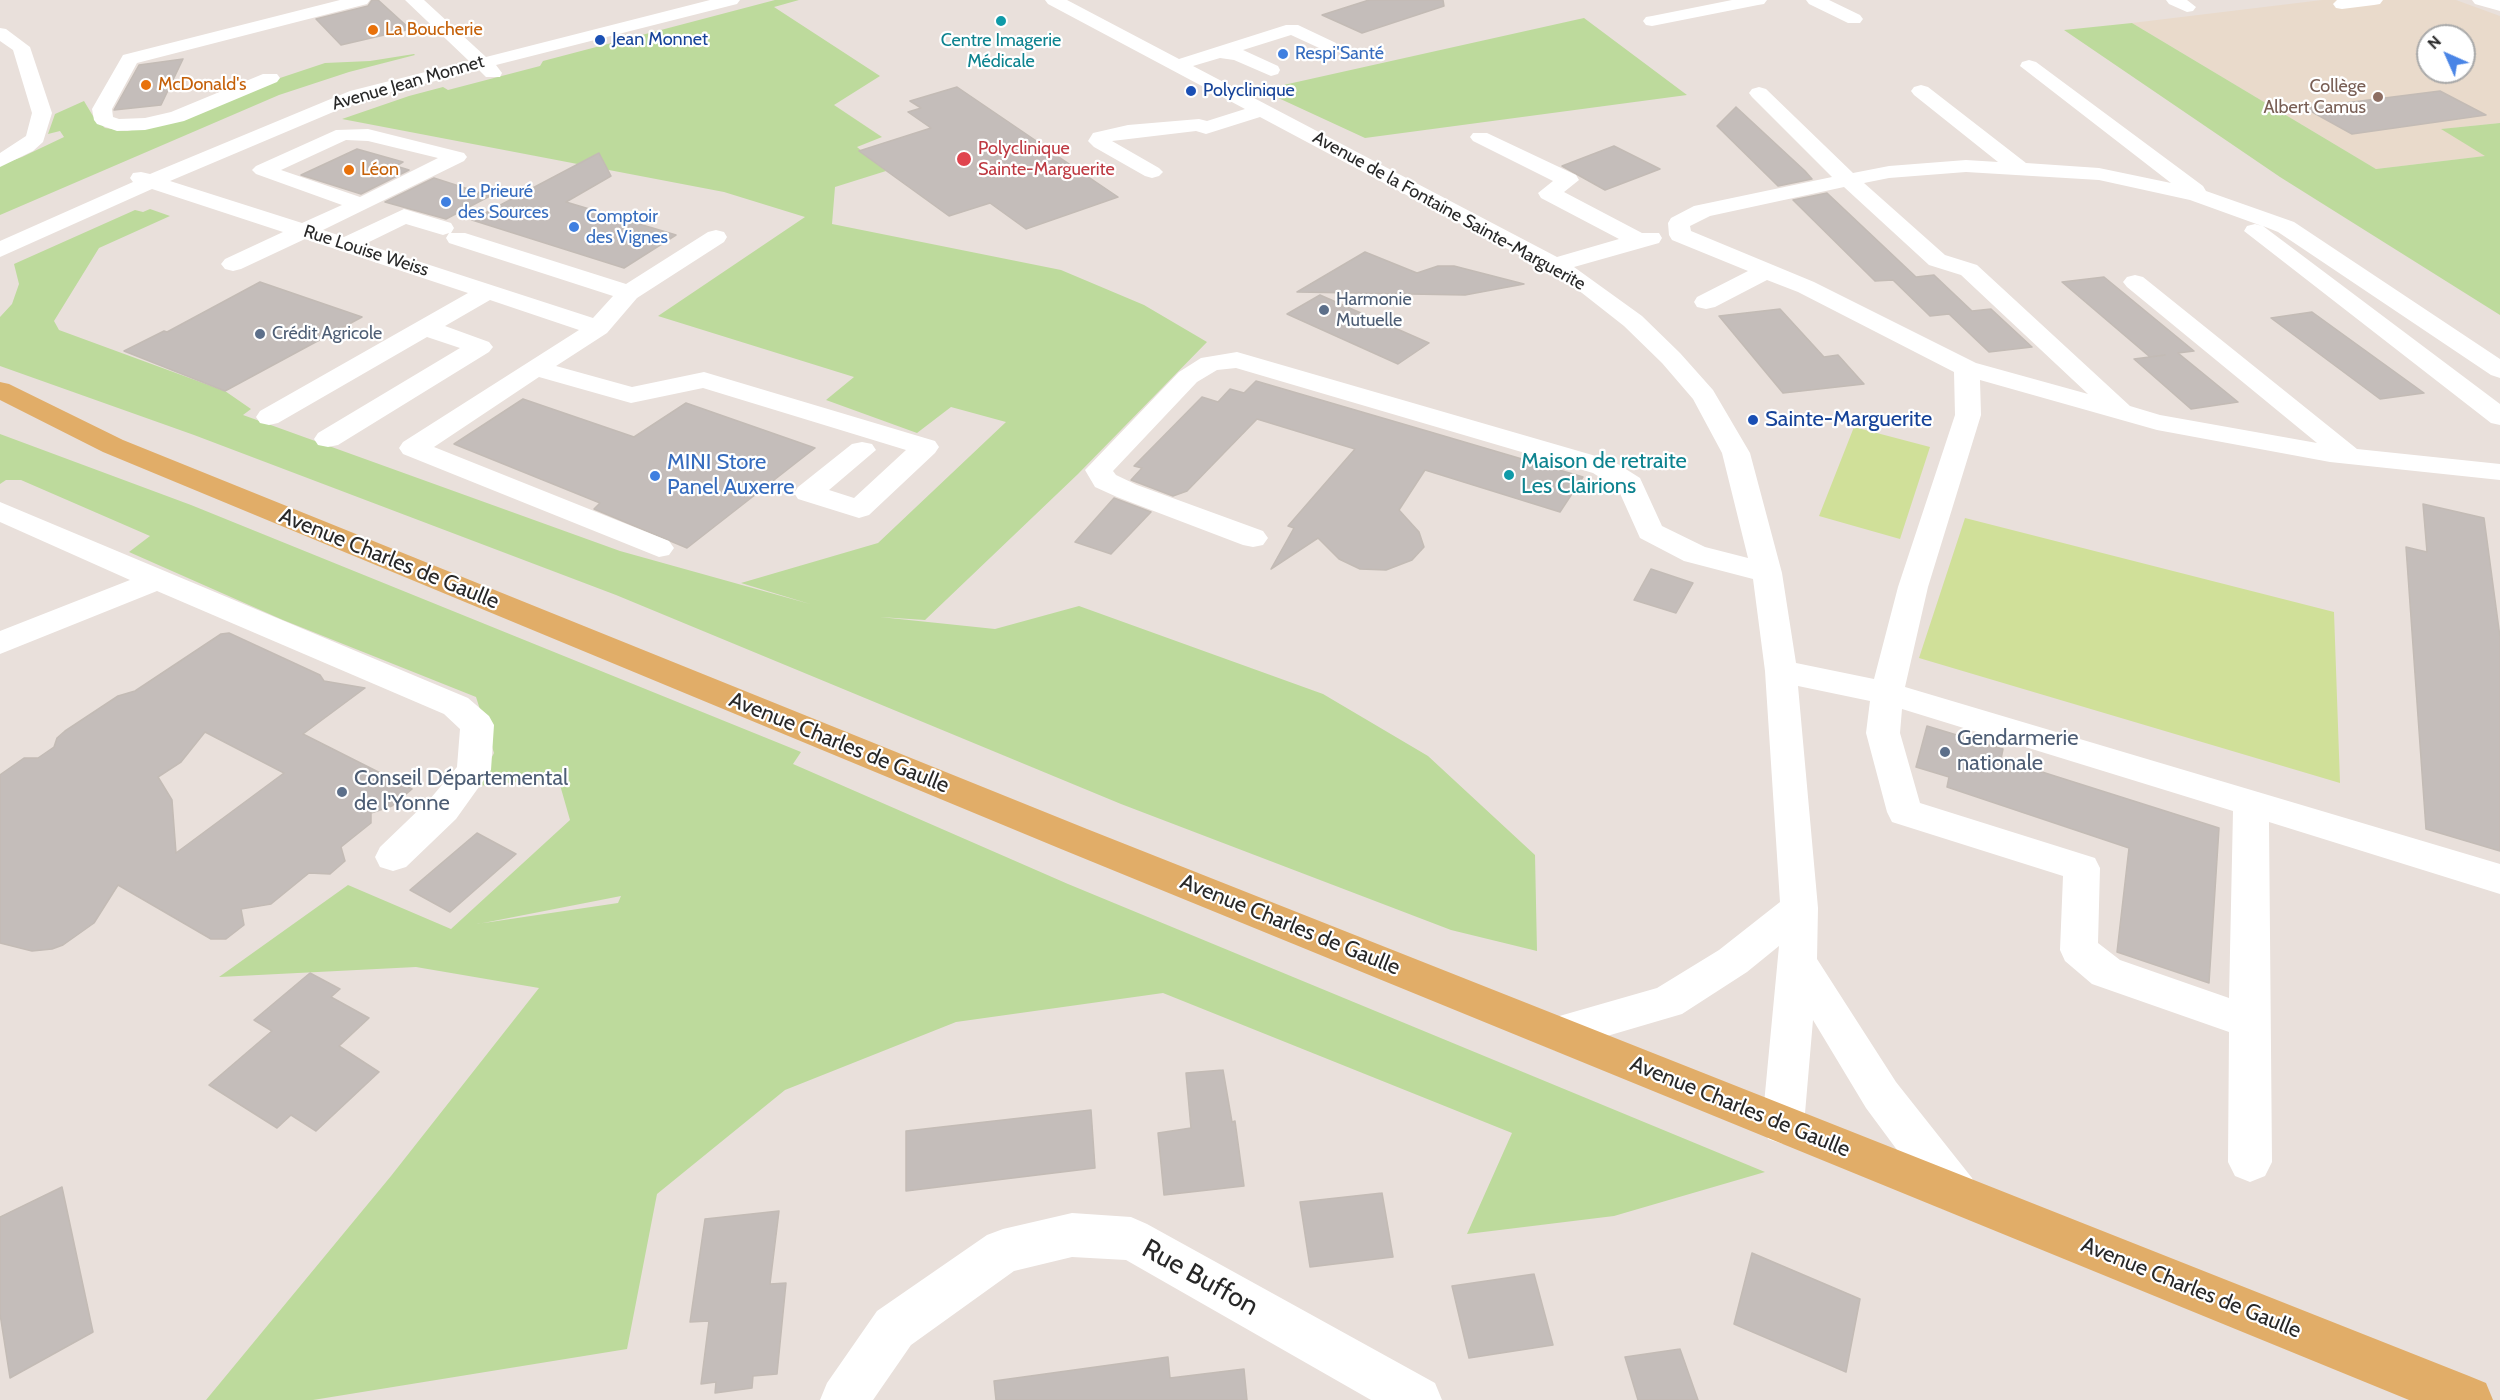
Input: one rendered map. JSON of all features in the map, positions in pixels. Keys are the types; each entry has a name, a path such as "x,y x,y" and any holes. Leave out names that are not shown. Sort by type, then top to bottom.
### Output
{"main road":[{"name":"Avenue Charles de Gaulle","path":"0,390 113,446 1074,839 2469,1400"},
{"name":"Avenue Charles de Gaulle","path":"0,410 113,446"}],"street":[{"path":"270,78 177,117 145,124 117,124 104,120 102,109 130,59 361,0"},
{"path":"414,0 482,64"},
{"name":"Avenue Jean Monnet","path":"482,64 694,0"},
{"name":"Avenue Jean Monnet","path":"0,234 348,98 731,0"},
{"name":"Avenue de la Fontaine Sainte-Marguerite","path":"1054,0 1554,265 1590,288 1633,321 1671,358 1704,396 1736,453 1767,573 1781,671 1799,908 1798,961 1783,1125"},
{"path":"1652,21 1758,0"},
{"path":"1815,0 1854,19"},
{"path":"2342,4 2374,0"},
{"path":"2481,0 2500,6"},
{"path":"1178,65 1292,29 1330,47"},
{"path":"0,33 21,47 42,113 36,138 26,147 0,161"},
{"path":"1219,52 1239,55 1271,70"},
{"path":"2029,66 2500,417"},
{"path":"1921,91 2020,169"},
{"path":"1759,93 1847,179 1937,260 1969,270 2122,412"},
{"path":"1152,172 1098,141 1100,137 1128,131 1198,125 1206,128 1262,110"},
{"path":"233,264 362,204 457,157 368,135 343,134 262,170 318,191 362,204"},
{"path":"1480,137 1568,180 1550,193 1639,240"},
{"path":"1680,235 1679,223 1702,211 1796,189 1889,172 1966,166 2099,174 2206,199 2286,227 2500,370"},
{"name":"Avenue Jean Monnet","path":"0,250 142,179"},
{"name":"Rue Louise Weiss","path":"142,179 598,328"},
{"path":"346,245 404,216 629,293"},
{"path":"1554,265 1639,240 1680,235 1806,287 1967,368 2168,424 2349,456 2500,472"},
{"path":"659,548 413,448 598,328 629,293 716,237"},
{"path":"1706,302 1766,271"},
{"path":"2135,282 2349,456"},
{"path":"269,417 489,291"},
{"path":"328,439 480,347 426,327"},
{"path":"1253,538 1127,491 1105,481 1099,470 1188,377 1210,363 1237,360 1603,467 1630,484 1650,532 1695,554 1767,573"},
{"path":"534,368 631,395 704,380 925,447 859,509 808,493 862,450"},
{"path":"1967,368 1968,415 1913,586 1887,693 1883,733 1905,812 2082,868 2079,950 2106,972 2249,1022"},
{"path":"0,511 456,706 477,724 474,770 443,809 393,857"},
{"path":"0,643 157,580"},
{"path":"1781,671 1887,693 2500,879"},
{"path":"2250,1162 2251,802"},
{"path":"1556,1033 1668,1002 1733,961 1799,908"},
{"path":"1798,961 1881,1095 1956,1193"},
{"name":"Rue Buffon","path":"844,1400 894,1328 1003,1251 1072,1235 1131,1239 1418,1400"}],"shaded area":[{"name":"Collège Albert Camus","path":"2322,0 2456,0 2500,16 2500,123 2442,129 2487,156 2376,169 2132,23"}],"green space":[{"path":"775,0 799,0 774,7 880,76 834,105 882,137 857,147 886,171 835,187 832,224 1061,270 1144,305 1207,342 1078,474 925,620 880,617 995,629 1079,606 1323,694 1428,756 1535,855 1537,951 1451,930 1121,804 616,595 194,435 0,366 0,317 12,304 19,284 14,264 135,210 143,212 150,209 170,216 99,248 54,321 59,330 225,391 251,409 243,415 620,551 810,604 741,583 878,543 1006,422 951,407 917,433 826,400 854,377 658,316 805,217 724,192 342,119 409,96 443,87 448,90 540,66 543,61"},
{"path":"1584,18 1687,95 1365,138 1261,90"},
{"path":"2132,23 2376,169 2485,156 2441,129 2500,123 2500,315 2280,177 2064,30"},
{"path":"414,54 279,95 0,215 0,165 64,137 60,131 48,134 55,114 84,101 93,116 105,128 127,131 168,122 268,82 325,63 370,61"},
{"path":"1854,427 1930,447 1900,539 1819,516"},
{"path":"0,434 191,505 801,752 793,764 1068,884 1765,1172 1614,1216 1467,1234 1512,1133 1163,993 956,1022 785,1090 657,1194 627,1349 313,1400 206,1400 391,1176 539,988 416,967 219,977 348,885 451,929 570,820 558,778 477,786 494,753 476,697 283,620 129,552 150,536 21,480 6,480 0,484","holes":["621,896 618,903 481,923"]},
{"path":"1965,518 2334,612 2340,783 1919,658"}],"building":[{"path":"372,0 378,0 410,29 341,45 316,19 368,6"},
{"path":"1369,0 1443,0 1444,6 1362,33 1322,15"},
{"name":"McDonald's","path":"183,59 161,105 114,110 139,65"},
{"name":"Polyclinique Sainte-Marguerite","path":"957,87 1118,197 1026,229 990,203 949,216 859,151 931,128 908,112 921,108 910,101"},
{"path":"2440,91 2486,115 2352,134 2305,108"},
{"path":"1736,107 1812,179 1778,186 1717,126"},
{"path":"1614,146 1660,169 1605,190 1562,166"},
{"name":"Léon","path":"357,149 403,162 396,166 409,170 361,194 301,175"},
{"name":"Comptoir des Vignes","path":"599,153 611,176 566,202 676,235 624,268 472,220"},
{"name":"Le Prieuré des Sources","path":"434,178 490,196 446,219 385,202"},
{"path":"1827,193 1916,277 1934,275 1972,311 1991,309 2032,347 1989,352 1949,314 1930,316 1893,280 1875,281 1793,200"},
{"path":"1365,252 1417,273 1438,266 1454,266 1524,284 1465,295 1297,292"},
{"path":"2104,277 2194,351 2178,353 2238,402 2191,409 2134,359 2150,357 2062,282"},
{"name":"Crédit Agricole","path":"260,282 362,317 225,391 124,351 164,331 167,332"},
{"path":"1320,295 1429,343 1398,364 1287,314"},
{"path":"1780,309 1824,357 1838,355 1864,384 1783,393 1719,316"},
{"path":"2312,312 2424,393 2380,399 2271,318"},
{"name":"Maison de retraite Les Clairions","path":"1256,381 1583,477 1560,512 1425,470 1399,510 1419,532 1424,547 1412,560 1386,570 1360,569 1339,559 1318,538 1271,569 1294,528 1288,526 1355,449 1257,419 1187,491 1173,496 1131,480 1142,468 1134,466 1202,397 1218,402 1230,389 1244,393"},
{"name":"MINI Store Panel Auxerre","path":"523,399 634,437 686,403 815,448 687,548 594,509 600,503 454,444"},
{"path":"1114,498 1151,512 1111,554 1075,542"},
{"path":"2423,504 2484,518 2500,637 2500,851 2426,829 2406,547 2427,552"},
{"path":"1651,569 1693,583 1676,613 1634,600"},
{"name":"Conseil Départemental de l'Yonne","path":"229,633 320,675 324,681 365,688 303,734 412,789 392,806 371,813 371,823 341,847 345,861 330,874 309,873 271,904 241,909 244,925 226,939 211,939 118,885 94,923 63,945 52,949 32,951 0,943 0,775 24,758 38,758 54,747 57,738 65,731 118,696 135,691 221,634","holes":["205,732 284,773 176,853 172,800 158,777 181,762"]},
{"path":"1927,726 2003,749 2001,759 2219,828 2209,983 2117,952 2129,848 1947,787 1949,777 1916,767"},
{"path":"477,833 516,854 450,912 410,890"},
{"path":"310,973 340,989 331,997 369,1018 339,1046 379,1072 316,1131 291,1115 277,1128 209,1085 272,1031 254,1020"},
{"path":"1223,1070 1232,1122 1235,1121 1244,1186 1164,1195 1158,1133 1191,1128 1186,1073"},
{"path":"1091,1110 1095,1168 906,1191 906,1131"},
{"path":"62,1187 93,1332 10,1378 0,1314 0,1217"},
{"path":"1382,1193 1393,1257 1310,1267 1300,1202"},
{"path":"779,1211 770,1284 786,1283 777,1374 753,1376 752,1388 715,1393 716,1382 701,1384 709,1321 690,1322 705,1219"},
{"path":"1752,1253 1860,1299 1846,1372 1734,1324"},
{"path":"1534,1274 1553,1345 1469,1358 1452,1286"},
{"path":"1680,1349 1698,1400 1638,1400 1625,1357"},
{"path":"1168,1357 1170,1378 1244,1369 1247,1400 996,1400 994,1381"}],"place":[{"name":"Centre Imagerie Médicale","path":"1001,21"},
{"name":"La Boucherie","path":"373,30"},
{"name":"Jean Monnet","path":"600,40"},
{"name":"Respi'Santé","path":"1283,54"},
{"name":"McDonald's","path":"146,85"},
{"name":"Polyclinique","path":"1191,91"},
{"name":"Collège Albert Camus","path":"2378,97"},
{"name":"Polyclinique Sainte-Marguerite","path":"964,159"},
{"name":"Léon","path":"349,170"},
{"name":"Le Prieuré des Sources","path":"446,202"},
{"name":"Comptoir des Vignes","path":"574,227"},
{"name":"Harmonie Mutuelle","path":"1324,310"},
{"name":"Crédit Agricole","path":"260,334"},
{"name":"Sainte-Marguerite","path":"1753,420"},
{"name":"Maison de retraite Les Clairions","path":"1509,475"},
{"name":"MINI Store Panel Auxerre","path":"655,476"},
{"name":"Gendarmerie nationale","path":"1945,752"},
{"name":"Conseil Départemental de l'Yonne","path":"342,792"}]}
